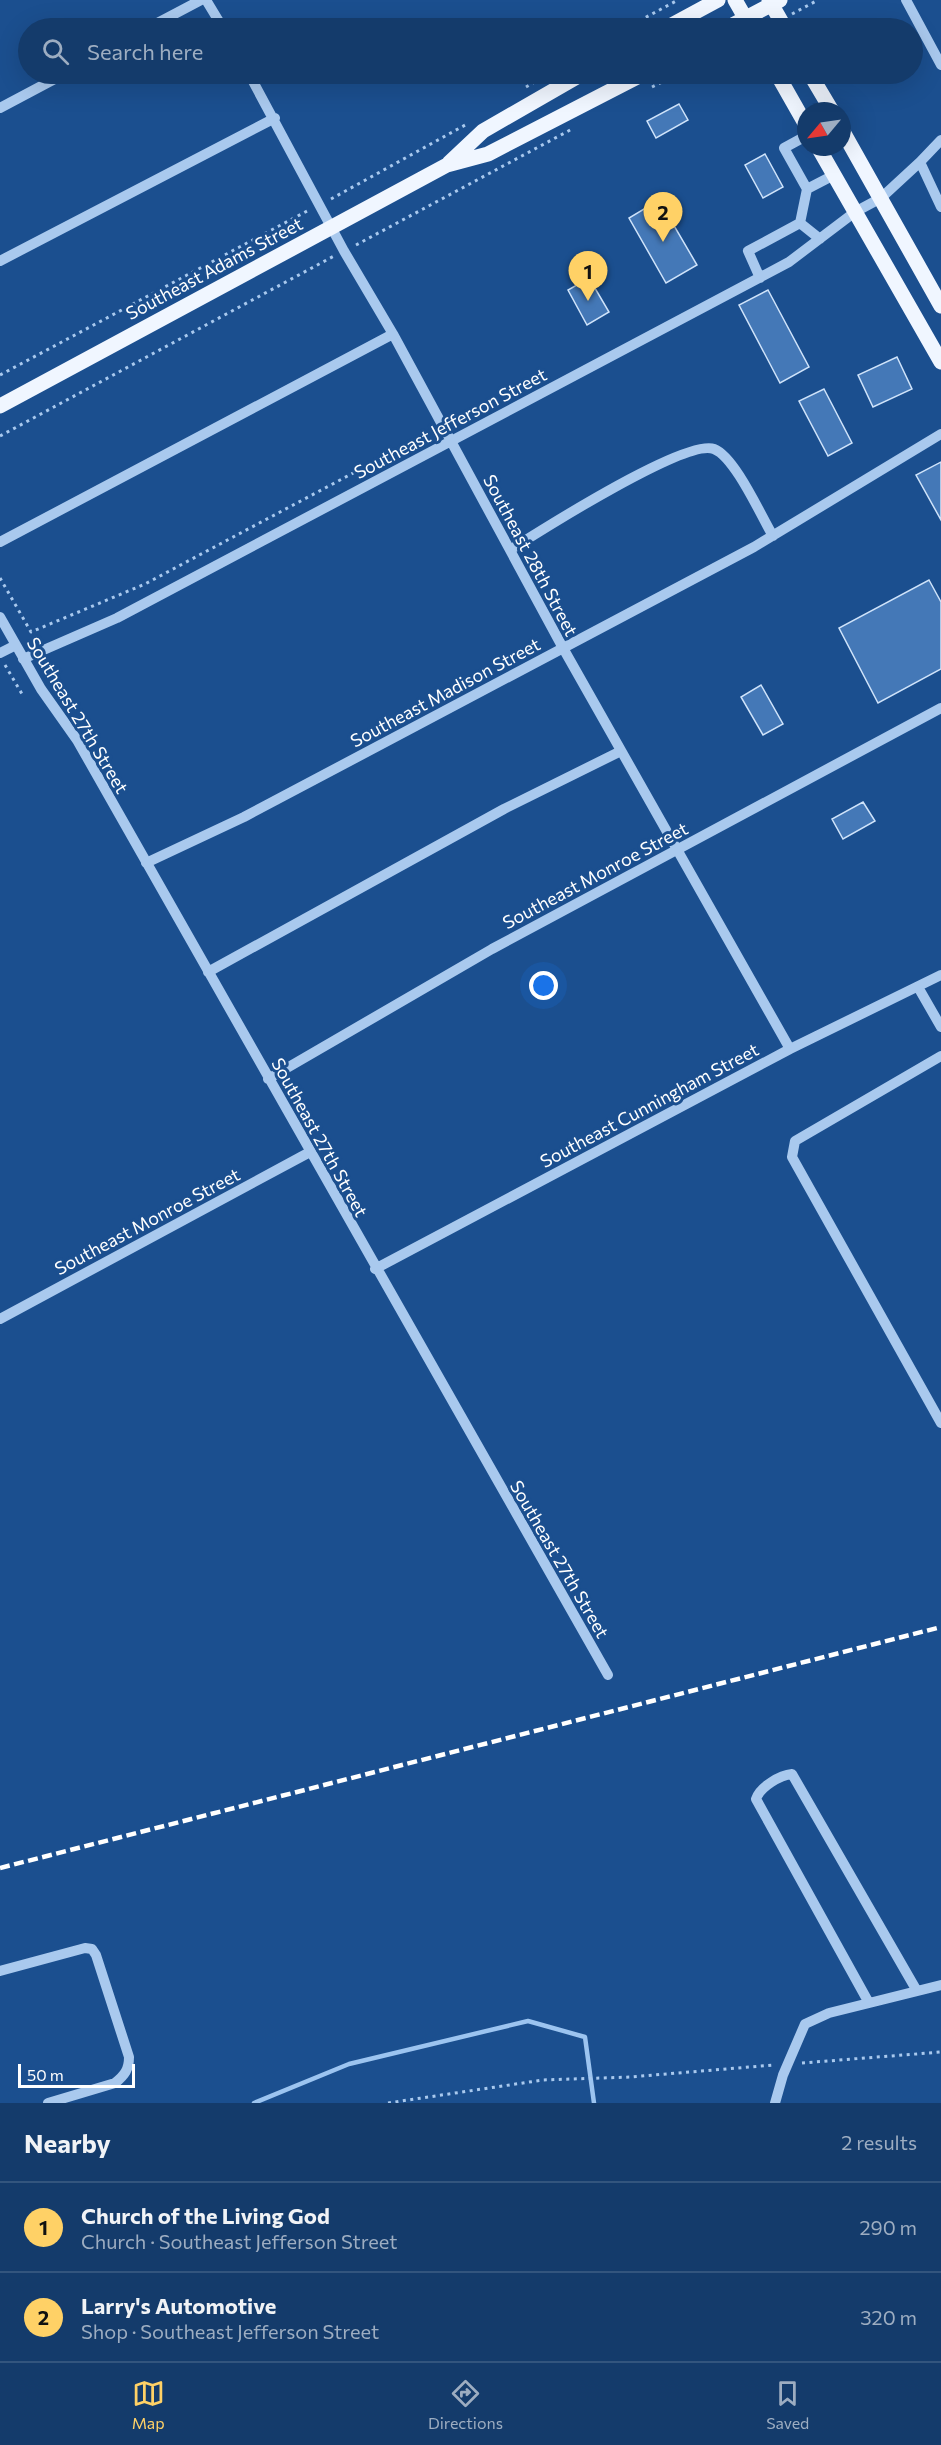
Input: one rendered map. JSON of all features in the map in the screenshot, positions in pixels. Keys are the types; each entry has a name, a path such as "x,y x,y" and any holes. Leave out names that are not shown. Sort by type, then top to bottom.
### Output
{"main road":[{"path":"685,18 718,0"},
{"path":"735,0 745,18"},
{"path":"755,18 774,2 781,18"},
{"name":"Southeast Adams Street","path":"447,165 483,131 565,84"},
{"name":"Southeast Adams Street","path":"0,406 447,165 488,154 624,84"},
{"path":"783,84 797,109"},
{"path":"816,84 827,102"},
{"path":"851,145 941,306"},
{"path":"823,156 941,362"}],"street":[{"path":"167,18 201,0"},
{"path":"206,0 217,18"},
{"path":"906,0 916,18"},
{"path":"923,32 941,65"},
{"path":"0,108 45,84"},
{"name":"Southeast 28th Street","path":"255,84 275,118 331,228 393,334 563,648 790,1049"},
{"path":"0,261 275,118"},
{"name":"Southeast Jefferson Street","path":"23,659 117,618 789,262 855,212 880,198 941,140"},
{"path":"797,141 784,148 807,189 800,223"},
{"path":"920,162 941,207"},
{"path":"807,189 834,175"},
{"path":"800,223 820,239"},
{"path":"760,278 748,251 800,223"},
{"path":"0,542 393,334"},
{"name":"Southeast Madison Street","path":"146,863 244,817 773,536 941,434"},
{"path":"510,550 637,476 679,455 710,447 717,449 734,469 773,536"},
{"name":"Southeast 27th Street","path":"0,617 41,689 77,740 375,1269 608,1675"},
{"path":"0,654 16,645"},
{"name":"Southeast Monroe Street","path":"268,1079 492,949 941,708"},
{"path":"208,972 504,809 621,751"},
{"name":"Southeast Cunningham Street","path":"375,1269 790,1049 941,975"},
{"path":"918,987 941,1027"},
{"path":"941,1056 795,1141 792,1156 941,1423"},
{"name":"Southeast Monroe Street","path":"0,1319 310,1152"},
{"path":"869,2003 756,1799 759,1791 786,1775 792,1774 917,1991"},
{"path":"0,1971 85,1948 92,1949 96,1955 129,2057 129,2067 124,2076 115,2082 48,2103"},
{"path":"775,2103 783,2075 805,2024 829,2013 941,1986"}],"path":[{"path":"645,18 678,0"},
{"path":"518,92 531,84"},
{"path":"0,375 320,205 469,122"},
{"path":"0,578 31,632 145,584 436,429"},
{"path":"0,654 22,694"},
{"path":"388,2103 508,2085 630,2077"}],"building":[{"path":"679,104 688,120 656,138 647,121"},
{"path":"765,154 783,187 763,198 745,165"},
{"path":"659,200 697,265 666,283 629,218"},
{"path":"589,278 609,312 587,325 568,290"},
{"path":"768,290 809,367 780,383 739,305"},
{"path":"897,357 912,389 873,407 858,375"},
{"path":"824,389 852,443 828,456 799,401"},
{"path":"941,462 941,520 916,475"},
{"path":"929,580 941,602 941,669 878,703 839,628"},
{"path":"761,685 783,724 763,735 741,697"},
{"path":"863,802 875,821 843,839 832,819"}],"waterway":[{"path":"254,2103 349,2064 528,2021 585,2037 594,2103"}],"railway":[{"path":"0,1868 941,1627"}],"place":[{"name":"Larry's Automotive","path":"663,242"},
{"name":"Church of the Living God","path":"588,301"}]}
